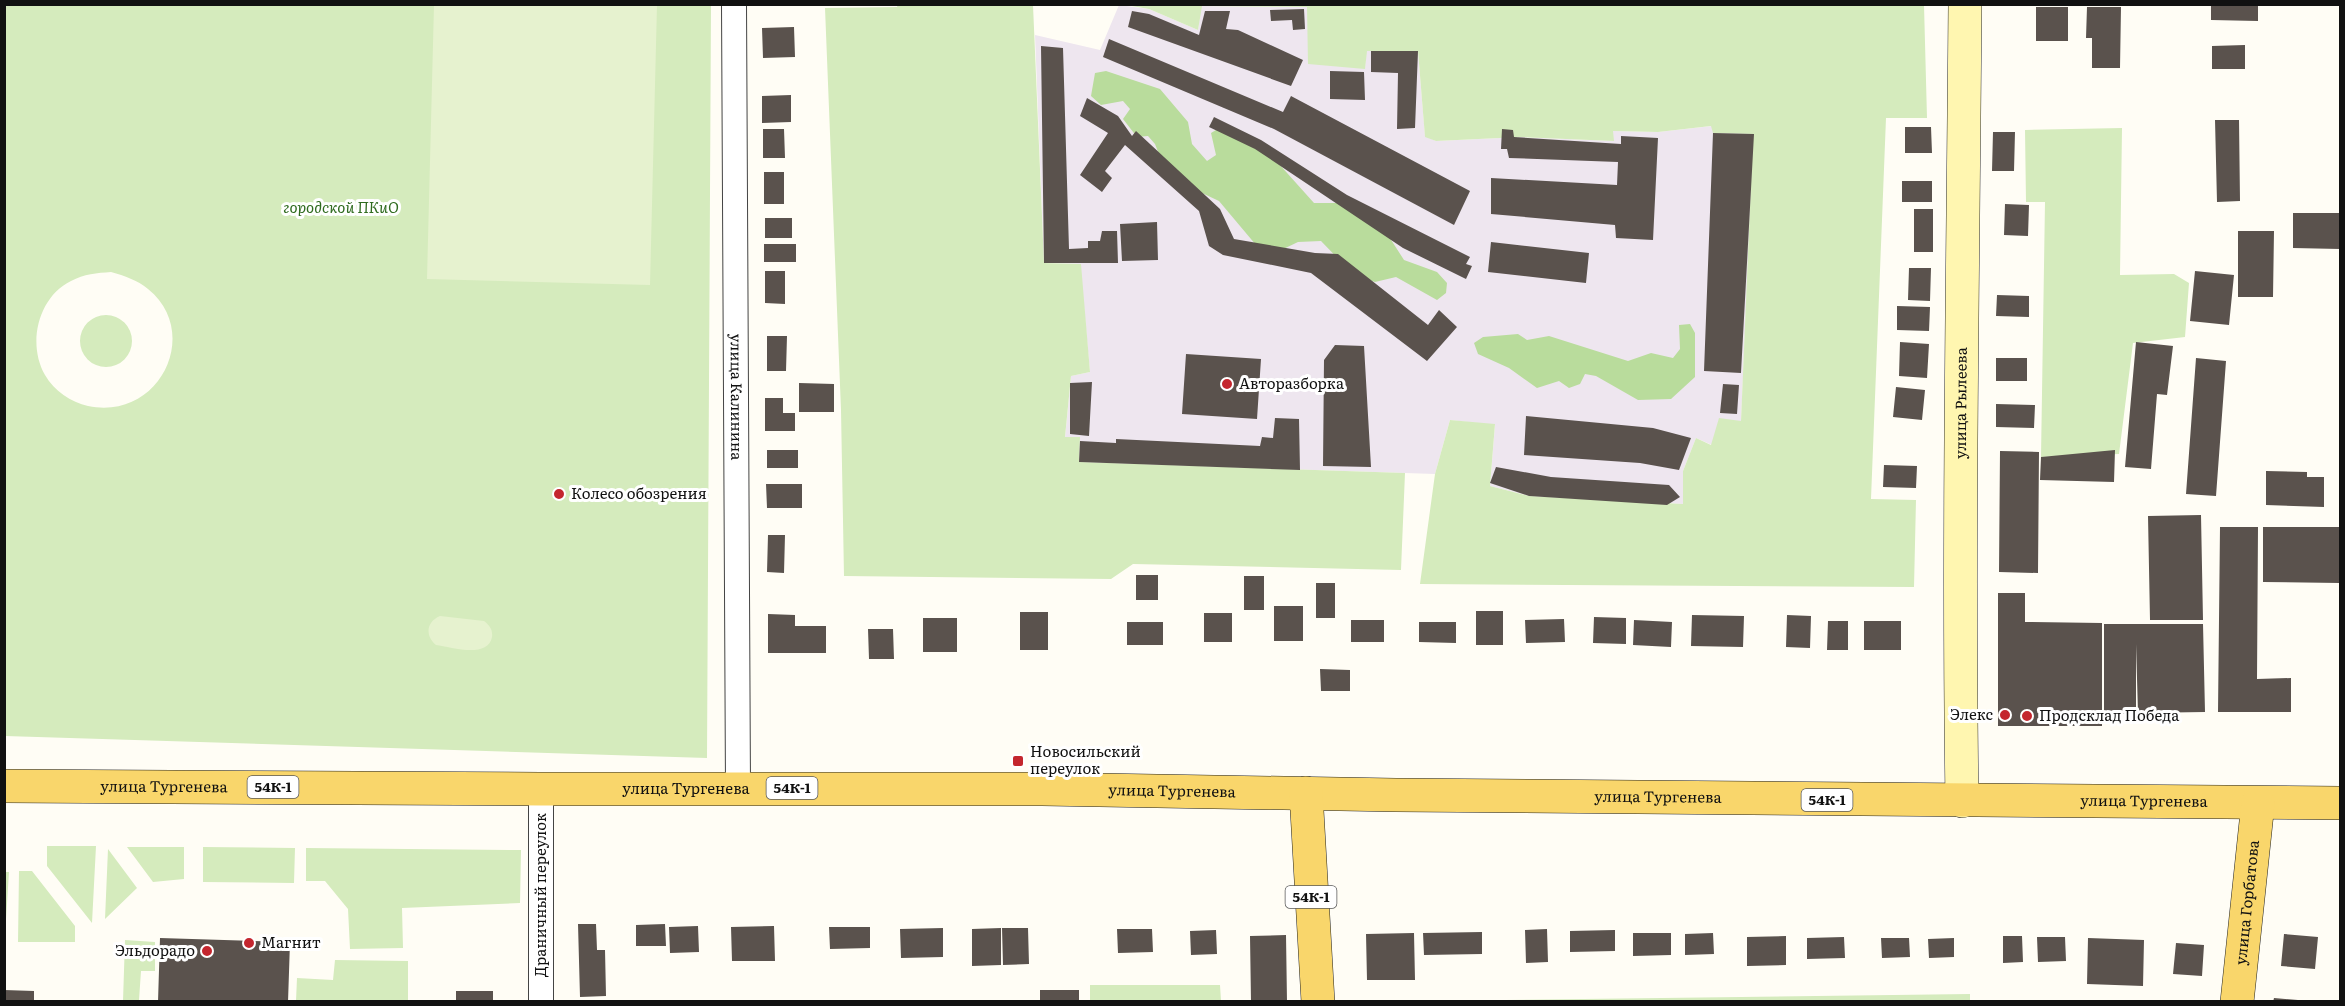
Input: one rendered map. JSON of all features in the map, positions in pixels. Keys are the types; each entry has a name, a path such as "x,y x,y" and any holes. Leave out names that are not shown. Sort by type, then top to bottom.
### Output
{"main road":[{"name":"улица Тургенева","path":"4,786 1042,789 1962,801 2340,803"},
{"name":"54К-1","path":"1306,793 1318,1002"},
{"name":"улица Горбатова","path":"2238,1002 2258,803"}],"street":[{"name":"улица Калинина","path":"734,4 738,788"},
{"name":"улица Рылеева","path":"1962,801 1960,692 1965,4"},
{"name":"Драничный переулок","path":"541,789 541,1002"}],"shaded area":[{"path":"1119,5 1149,9 1198,30 1201,6 1308,7 1365,69 1366,51 1418,51 1425,136 1436,141 1521,137 1613,141 1613,131 1658,132 1712,126 1754,134 1741,421 1712,445 1696,438 1683,471 1683,504 1529,496 1490,486 1495,425 1450,420 1435,474 1079,462 1065,438 1071,376 1090,372 1080,264 1044,263 1035,35 1100,50"}],"green space":[{"path":"898,4 1033,5 1044,263 1081,264 1090,372 1071,376 1065,437 1080,437 1079,462 1405,473 1401,570 1133,564 1111,579 844,576 841,410 825,8 897,7"},
{"name":"городской ПКиО","path":"5,5 711,5 707,758 5,736","holes":["111,272 144,286 164,307 172,328 172,349 165,369 153,387 135,400 113,407 88,406 63,395 45,375 37,349 39,322 50,298 60,288 81,277"]},
{"path":"434,5 657,5 650,285 427,279"},
{"path":"1126,5 1924,5 1927,118 1886,118 1871,499 1916,500 1914,587 1420,584 1435,474 1450,420 1495,424 1490,486 1529,496 1683,504 1683,471 1696,438 1711,445 1719,418 1741,421 1753,134 1713,133 1711,126 1658,132 1613,131 1614,141 1521,137 1436,141 1425,137 1418,51 1367,51 1365,69 1308,64 1307,7 1202,6 1198,30 1149,9"},
{"path":"1106,71 1160,89 1188,122 1192,144 1207,161 1216,155 1211,133 1221,127 1261,144 1314,203 1348,203 1386,232 1404,260 1437,272 1447,283 1446,293 1437,300 1396,277 1375,282 1353,274 1321,241 1298,242 1277,252 1256,245 1219,201 1168,177 1155,144 1148,136 1137,137 1123,119 1130,109 1123,101 1101,105 1091,96 1095,73"},
{"path":"2122,128 2120,275 2174,274 2189,283 2185,337 2133,343 2119,454 2041,457 2045,202 2026,202 2025,130"},
{"path":"106,315 116,317 124,323 130,331 132,341 130,351 124,359 116,365 106,367 96,365 88,359 82,351 80,341 82,331 88,323 96,317"},
{"path":"1690,324 1695,333 1695,377 1671,399 1638,400 1596,376 1585,374 1580,384 1569,388 1559,381 1537,388 1509,368 1478,354 1474,343 1483,337 1518,334 1527,340 1549,336 1628,361 1651,353 1673,358 1680,349 1679,325"},
{"path":"440,616 484,621 492,632 489,644 476,650 436,645 430,638 429,629 432,622"},
{"path":"47,846 96,846 92,923 47,866"},
{"path":"127,847 184,847 184,879 153,882"},
{"path":"203,847 295,848 294,883 203,882"},
{"path":"306,848 521,850 520,903 402,908 403,948 350,949 348,909 325,881 306,881"},
{"path":"108,849 137,888 105,919"},
{"path":"19,871 32,871 75,926 75,942 18,942"},
{"path":"4,872 9,872 5,935"},
{"path":"125,940 155,942 155,971 141,971 139,1000 154,1001 123,1001"},
{"path":"335,960 408,961 408,1001 296,1001 297,978 333,980"},
{"path":"1090,985 1220,985 1221,1001 1090,1001"},
{"path":"1970,994 1970,1002 1419,1001"}],"building":[{"path":"2211,4 2258,4 2258,21 2211,20"},
{"path":"2036,7 2068,7 2068,41 2036,41"},
{"path":"2087,7 2121,7 2120,68 2092,68 2092,38 2086,38"},
{"path":"1304,9 1305,29 1293,30 1292,20 1271,21 1270,10"},
{"path":"1132,11 1149,14 1199,35 1205,11 1230,11 1226,29 1238,30 1303,60 1291,86 1128,27"},
{"path":"794,27 795,57 763,58 762,28"},
{"path":"1109,39 1283,112 1291,96 1470,191 1454,225 1274,129 1103,57"},
{"path":"2245,45 2245,69 2212,69 2212,46"},
{"path":"1041,46 1063,48 1069,249 1088,248 1088,241 1100,241 1102,231 1117,231 1118,263 1044,263"},
{"path":"1371,51 1418,51 1415,128 1397,129 1398,73 1371,72"},
{"path":"1330,71 1364,72 1365,100 1330,99"},
{"path":"791,95 791,122 762,123 762,96"},
{"path":"1087,98 1118,116 1132,136 1136,131 1220,209 1234,239 1315,253 1338,254 1428,325 1439,310 1457,327 1427,361 1311,273 1223,255 1209,246 1199,211 1125,145 1105,171 1112,178 1102,192 1080,175 1108,133 1080,116"},
{"path":"1214,117 1261,140 1347,195 1470,257 1466,264 1472,266 1466,279 1403,248 1255,149 1209,127"},
{"path":"2215,120 2239,120 2240,201 2217,202"},
{"path":"1905,127 1931,127 1932,153 1905,153"},
{"path":"763,129 784,129 785,158 763,158"},
{"path":"1502,129 1513,130 1514,137 1621,144 1621,136 1658,138 1653,240 1616,238 1615,225 1491,214 1491,178 1617,185 1618,162 1509,158 1507,149 1501,149"},
{"path":"1993,132 2015,132 2014,171 1992,171"},
{"path":"1713,133 1754,134 1741,373 1704,371"},
{"path":"764,172 784,172 784,204 764,204"},
{"path":"1902,181 1932,181 1932,202 1902,202"},
{"path":"2005,204 2029,205 2028,236 2004,235"},
{"path":"1914,209 1933,209 1933,252 1914,252"},
{"path":"2293,213 2340,213 2340,249 2293,248"},
{"path":"765,218 792,218 792,238 765,238"},
{"path":"1157,222 1158,260 1122,261 1120,224"},
{"path":"2238,231 2274,231 2273,297 2238,297"},
{"path":"1491,242 1589,253 1586,283 1488,272"},
{"path":"764,244 796,244 796,262 764,262"},
{"path":"1909,268 1931,268 1930,301 1908,300"},
{"path":"765,271 785,271 785,304 765,303"},
{"path":"2195,271 2234,275 2229,325 2190,321"},
{"path":"1997,295 2029,296 2029,317 1996,316"},
{"path":"1897,306 1930,307 1929,331 1897,330"},
{"path":"767,336 787,336 786,371 767,371"},
{"path":"1900,342 1929,344 1927,378 1899,376"},
{"path":"2136,342 2173,346 2167,395 2157,394 2151,469 2125,467"},
{"path":"1335,345 1364,346 1371,467 1323,466 1324,360"},
{"path":"1186,354 1261,359 1257,419 1182,414"},
{"path":"1996,358 2027,358 2027,381 1996,381"},
{"path":"2196,358 2226,361 2216,496 2186,494"},
{"path":"1092,382 1089,436 1070,434 1070,383"},
{"path":"799,383 834,384 834,412 799,412"},
{"path":"1723,384 1739,385 1737,414 1720,413"},
{"path":"1896,387 1925,390 1922,420 1893,417"},
{"path":"765,398 783,398 783,413 795,413 795,431 765,431"},
{"path":"1996,404 2035,405 2034,428 1996,427"},
{"path":"1526,416 1653,428 1691,438 1679,470 1640,463 1524,455"},
{"path":"1275,418 1299,419 1300,470 1079,462 1080,441 1116,443 1116,439 1260,446 1262,437 1273,438"},
{"path":"767,450 798,450 798,468 767,468"},
{"path":"2115,450 2114,482 2040,480 2041,457"},
{"path":"2000,451 2039,452 2038,573 1999,572"},
{"path":"1884,465 1917,466 1916,488 1883,487"},
{"path":"1496,467 1551,477 1669,485 1680,497 1667,505 1529,496 1490,483"},
{"path":"2266,471 2307,472 2307,477 2324,477 2324,507 2266,505"},
{"path":"766,484 802,484 802,508 767,508"},
{"path":"2201,515 2203,620 2150,620 2148,516"},
{"path":"2220,527 2258,527 2257,679 2291,678 2291,712 2218,712"},
{"path":"2263,527 2340,527 2340,583 2263,582"},
{"path":"768,535 785,535 784,573 767,572"},
{"path":"1136,575 1158,575 1158,600 1136,600"},
{"path":"1244,576 1264,576 1264,610 1244,610"},
{"path":"1316,583 1335,583 1335,618 1316,618"},
{"path":"1998,593 2025,593 2025,622 2102,623 2102,726 1998,726"},
{"path":"1274,606 1303,606 1303,641 1274,641"},
{"path":"1476,611 1503,611 1503,645 1476,645"},
{"path":"1020,612 1048,612 1048,650 1020,650"},
{"path":"1204,613 1232,613 1232,642 1204,642"},
{"path":"768,614 795,615 795,626 826,626 826,653 768,653"},
{"path":"1692,615 1744,616 1743,647 1691,646"},
{"path":"1787,615 1811,616 1810,648 1786,647"},
{"path":"1594,617 1626,618 1626,644 1593,643"},
{"path":"923,618 957,618 957,652 923,652"},
{"path":"1564,619 1565,642 1526,643 1525,620"},
{"path":"1351,620 1384,620 1384,642 1351,642"},
{"path":"1634,620 1672,622 1671,647 1633,645"},
{"path":"1828,621 1848,621 1848,650 1827,650"},
{"path":"1864,621 1901,621 1901,650 1864,650"},
{"path":"1127,622 1163,622 1163,645 1127,645"},
{"path":"1419,622 1456,622 1456,643 1419,642"},
{"path":"2104,624 2203,624 2205,712 2138,713 2136,644 2136,714 2104,714"},
{"path":"868,629 893,629 894,659 869,659"},
{"path":"1320,669 1350,670 1350,691 1321,691"},
{"path":"578,924 596,924 597,950 605,950 606,996 580,997"},
{"path":"665,924 666,946 636,946 636,925"},
{"path":"698,926 699,952 670,953 669,927"},
{"path":"774,926 775,961 732,961 731,927"},
{"path":"829,927 870,927 870,948 830,949"},
{"path":"943,928 943,957 901,958 900,929"},
{"path":"1001,928 1001,965 972,966 972,929"},
{"path":"1002,928 1028,928 1029,964 1003,965"},
{"path":"1117,929 1152,929 1153,952 1118,953"},
{"path":"1547,929 1548,962 1526,963 1525,930"},
{"path":"1216,930 1217,954 1191,955 1190,931"},
{"path":"1615,930 1615,951 1570,952 1570,931"},
{"path":"1482,932 1482,954 1424,955 1423,933"},
{"path":"1414,933 1415,980 1367,980 1366,934"},
{"path":"1633,933 1671,933 1671,955 1633,956"},
{"path":"1713,933 1714,954 1685,955 1685,934"},
{"path":"2284,934 2318,937 2315,969 2281,966"},
{"path":"1286,935 1287,1002 1251,1002 1250,936"},
{"path":"1786,936 1786,965 1747,966 1747,937"},
{"path":"2003,936 2022,936 2023,962 2003,963"},
{"path":"1844,937 1845,958 1807,959 1807,938"},
{"path":"2037,937 2065,937 2066,961 2038,962"},
{"path":"160,938 290,942 288,1002 158,1002"},
{"path":"1881,938 1909,938 1910,957 1882,958"},
{"path":"1954,938 1954,957 1929,958 1928,939"},
{"path":"2088,938 2144,940 2143,986 2087,984"},
{"path":"2176,943 2204,945 2202,976 2173,974"},
{"path":"4,990 34,991 34,1002 4,1002"},
{"path":"1040,990 1079,990 1079,1002 1040,1002"},
{"path":"456,991 493,991 493,1002 456,1002"},
{"path":"2274,998 2298,1000 2298,1002 2273,1002"}],"place":[{"name":"Авторазборка","path":"1227,384"},
{"name":"Колесо обозрения","path":"559,494"},
{"name":"Элекс","path":"2005,715"},
{"name":"Продсклад Победа","path":"2027,716"},
{"name":"Новосильский переулок","path":"1018,761"},
{"name":"Магнит","path":"249,943"},
{"name":"Эльдорадо","path":"207,951"}]}
